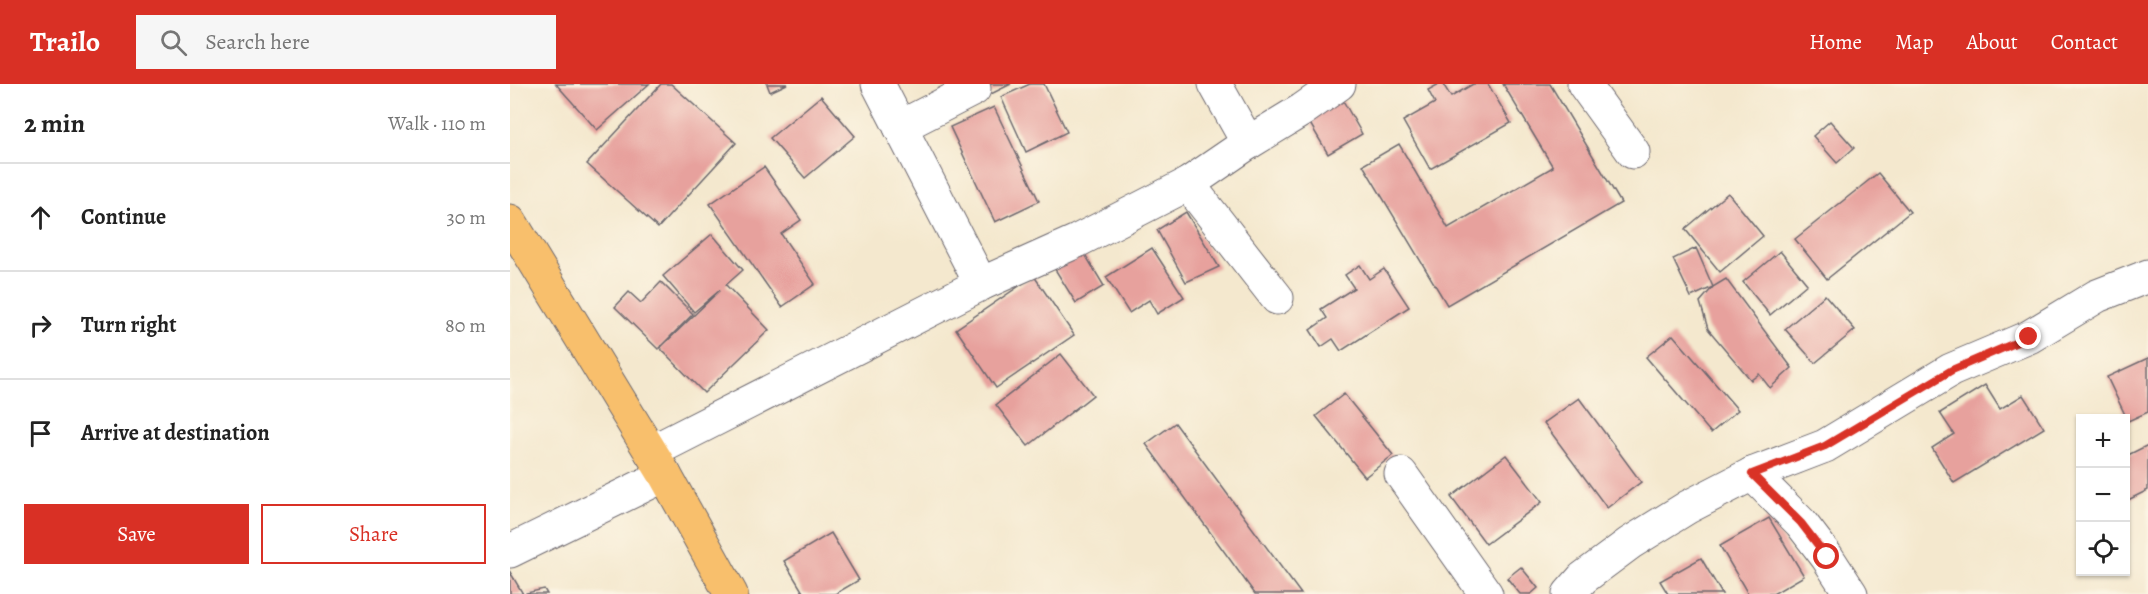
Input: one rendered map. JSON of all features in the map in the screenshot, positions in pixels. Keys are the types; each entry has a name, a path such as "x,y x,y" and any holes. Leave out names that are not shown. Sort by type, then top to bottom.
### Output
{"main road":[{"path":"510,221 658,463 730,594"}],"street":[{"path":"878,84 981,284"},
{"path":"900,127 974,89 971,84"},
{"path":"1215,84 1248,143"},
{"path":"510,551 658,463 981,284 1077,241 1188,184 1339,84"},
{"path":"1584,84 1633,152"},
{"path":"1188,184 1277,298"},
{"path":"1569,594 1583,579 1630,543 1688,507 1752,474 1825,446 1952,370 2029,337 2097,297 2148,276"},
{"path":"1401,474 1486,594"},
{"path":"1752,474 1801,523 1851,594"}],"building":[{"path":"556,84 649,84 597,130"},
{"path":"661,84 671,84 736,143 658,228 587,164"},
{"path":"767,84 787,84 770,92"},
{"path":"986,84 1011,84 991,94"},
{"path":"1030,84 1044,84 1067,132 1026,152 1001,97"},
{"path":"1443,84 1451,97 1473,84 1488,84 1511,123 1430,169 1403,121 1435,103 1428,90"},
{"path":"1503,84 1550,84 1621,203 1447,305 1363,165 1399,144 1448,228 1553,167"},
{"path":"1337,90 1362,134 1328,154 1302,110"},
{"path":"821,96 855,136 805,178 770,138"},
{"path":"994,107 1039,201 995,222 950,127"},
{"path":"1830,121 1854,148 1837,163 1813,136"},
{"path":"764,167 801,220 781,234 815,284 782,307 710,204"},
{"path":"1878,173 1910,212 1827,279 1795,239"},
{"path":"1728,193 1763,236 1720,272 1685,229"},
{"path":"1186,212 1219,267 1186,282 1157,230"},
{"path":"712,234 743,270 726,285 769,330 704,393 660,348 720,290 694,312 663,276"},
{"path":"1077,241 1104,286 1076,303 1048,258"},
{"path":"1152,248 1184,297 1157,314 1149,300 1129,313 1106,277"},
{"path":"1696,248 1713,287 1691,297 1673,259"},
{"path":"1780,251 1807,284 1770,315 1743,282"},
{"path":"1360,265 1369,279 1384,269 1409,307 1341,351 1333,339 1321,347 1310,330 1327,318 1321,309 1354,288 1345,275"},
{"path":"1034,276 1074,335 996,388 956,329"},
{"path":"1726,279 1792,368 1770,388 1759,374 1751,380 1708,329 1700,302 1713,287"},
{"path":"661,282 693,314 658,349 615,307 629,292 641,303"},
{"path":"1825,295 1855,330 1815,363 1785,329"},
{"path":"1673,335 1738,410 1711,433 1646,357"},
{"path":"1061,354 1093,395 1028,446 996,405"},
{"path":"2148,358 2148,412 2130,420 2130,414 2125,414 2107,377"},
{"path":"1985,385 2000,409 2023,395 2044,428 1954,483 1932,448 1954,434 1940,413"},
{"path":"1344,394 1393,455 1365,477 1316,416"},
{"path":"1579,398 1641,482 1607,508 1544,423"},
{"path":"1175,423 1301,594 1255,594 1146,444"},
{"path":"2148,445 2148,490 2130,499 2130,468 2130,454"},
{"path":"1506,455 1542,502 1486,544 1451,497"},
{"path":"1769,518 1804,576 1773,594 1748,594 1720,546"},
{"path":"831,533 859,580 835,594 804,594 784,561"},
{"path":"1701,558 1722,594 1668,594 1660,581"},
{"path":"1521,567 1538,588 1531,594 1520,594 1507,578"},
{"path":"510,572 523,594 510,594"},
{"path":"544,589 547,594 526,594 526,593"}],"route":[{"path":"1827,557 1801,523 1752,474 1825,446 1952,370 2029,337"}]}
